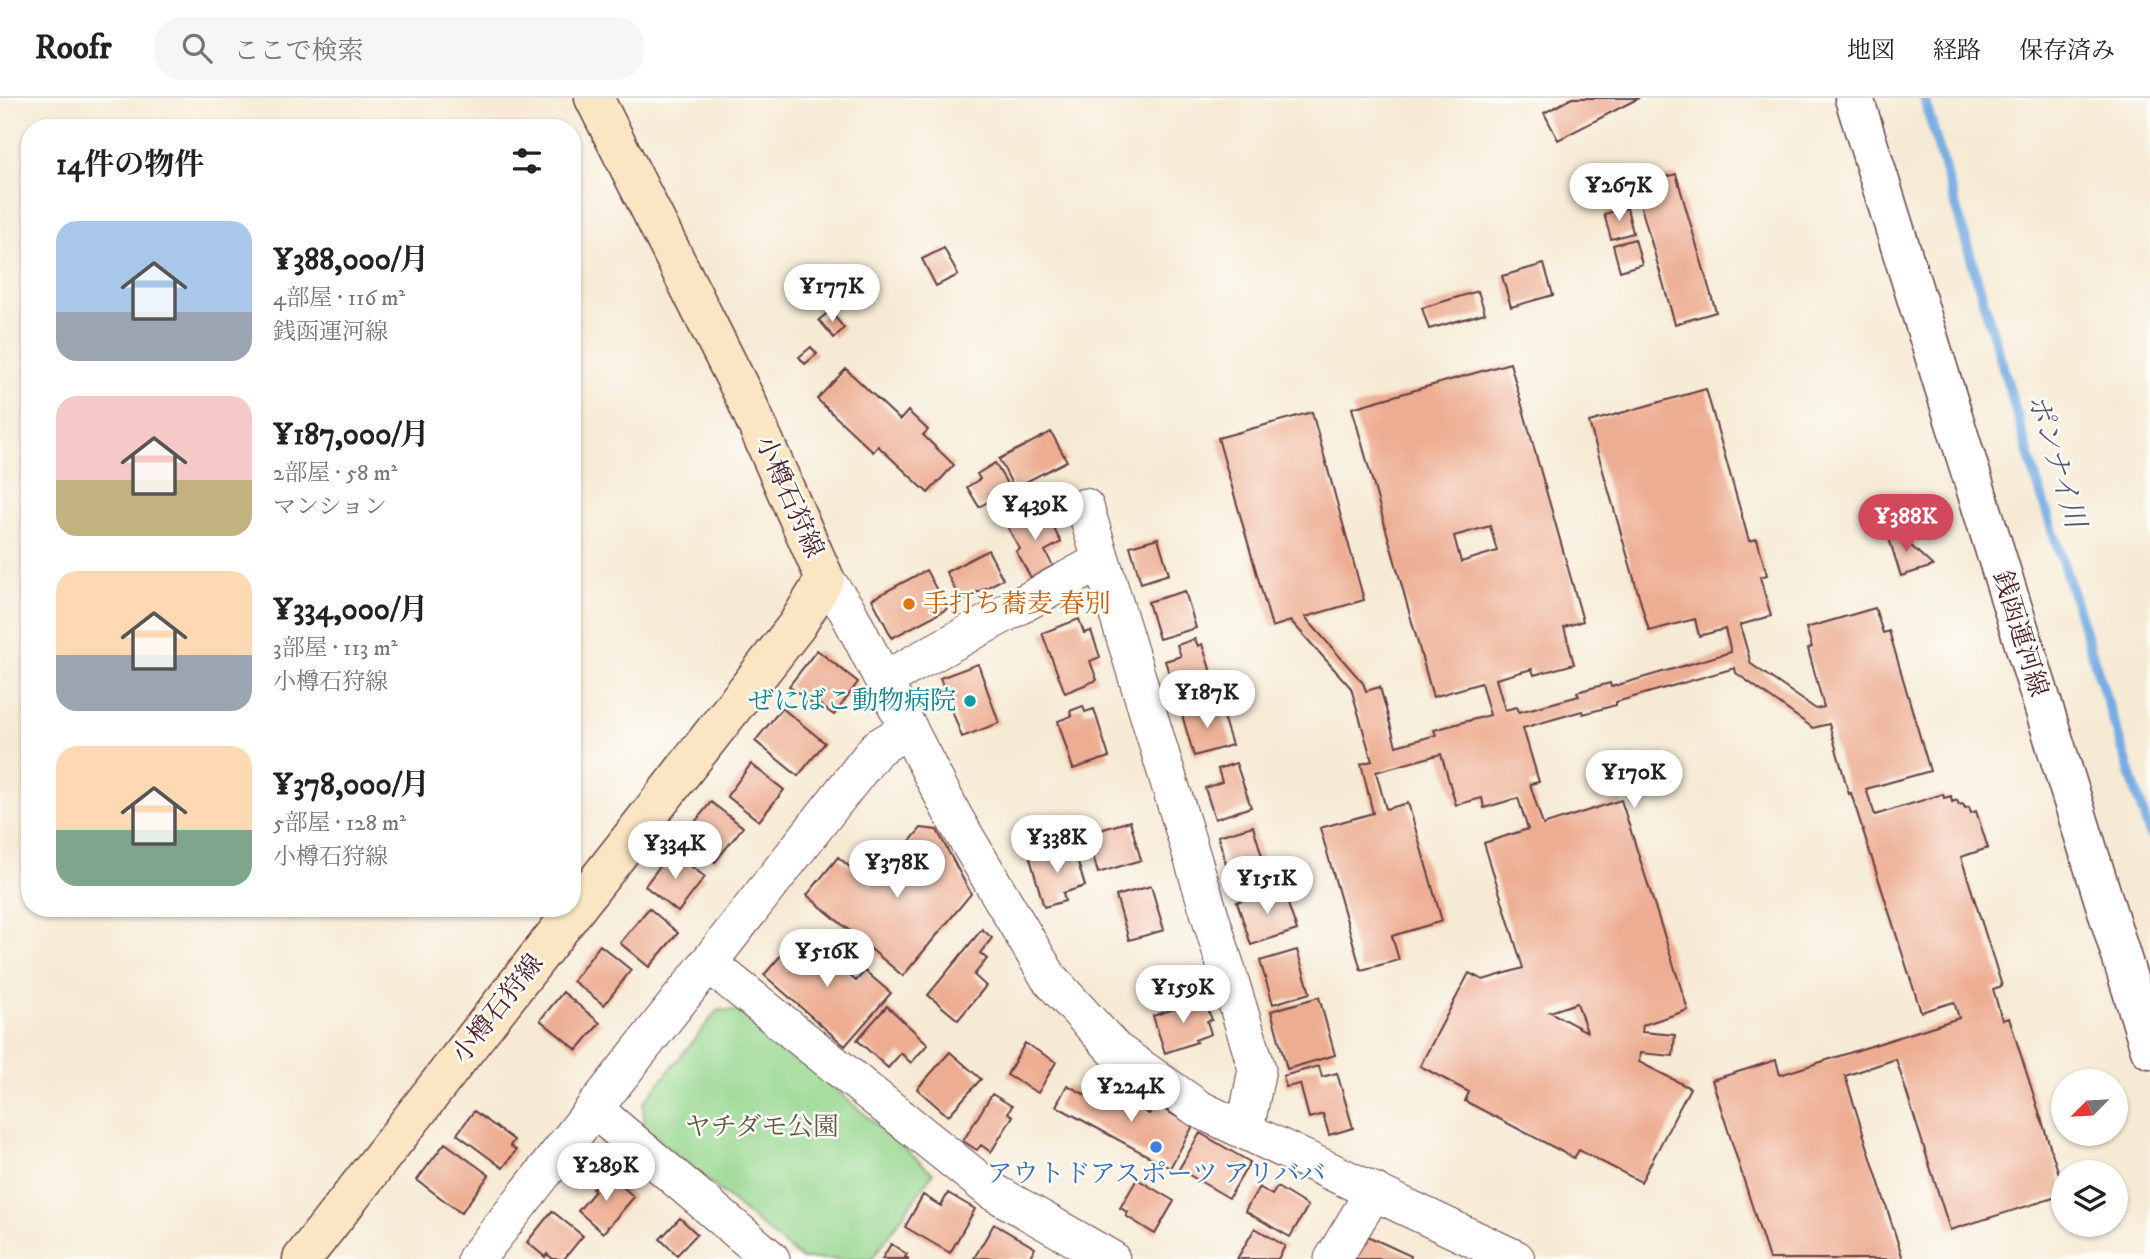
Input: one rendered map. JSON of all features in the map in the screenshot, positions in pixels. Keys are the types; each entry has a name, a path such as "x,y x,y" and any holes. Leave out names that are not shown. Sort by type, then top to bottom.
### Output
{"main road":[{"name":"小樽石狩線","path":"581,902 797,625 825,579 746,400 594,98"},
{"name":"小樽石狩線","path":"302,1259 569,917"}],"street":[{"name":"銭函運河線","path":"1854,98 2150,1049"},
{"path":"1085,507 1257,1069 1245,1130"},
{"path":"884,680 1101,561"},
{"path":"825,579 847,610 955,819 1049,978 1115,1050 1199,1109 1516,1259"},
{"path":"476,1259 877,748 909,729"},
{"path":"708,963 992,1191 1111,1259"},
{"path":"594,1109 771,1259"},
{"path":"1334,1259 1374,1191"}],"green space":[{"name":"ヤチダモ公園","path":"718,1010 745,1012 933,1173 872,1259 801,1259 644,1127 643,1103"}],"building":[{"path":"1572,98 1639,98 1558,140 1544,113"},
{"path":"1676,174 1716,312 1675,324 1635,186"},
{"path":"1627,208 1633,233 1611,239 1604,214"},
{"path":"1635,239 1642,264 1620,271 1613,245"},
{"path":"944,248 958,275 936,286 922,259"},
{"path":"1544,264 1553,295 1511,307 1502,276"},
{"path":"1478,291 1485,313 1429,329 1422,308"},
{"path":"830,311 844,328 834,338 819,320"},
{"path":"811,347 817,354 805,364 799,357"},
{"path":"1510,363 1583,621 1564,627 1574,664 1534,675 1532,669 1496,679 1505,710 1517,707 1519,712 1579,696 1577,692 1610,683 1611,687 1731,652 1725,629 1699,636 1695,619 1649,631 1589,422 1706,389 1749,541 1757,539 1767,575 1760,577 1771,616 1740,625 1751,664 1816,709 1824,707 1808,649 1812,647 1806,628 1875,608 1883,633 1889,631 1930,771 1866,789 1875,815 1943,794 1944,798 1951,796 1952,802 1957,800 1959,805 1969,807 1971,813 1976,811 1988,848 1961,857 2002,986 1993,989 2002,1020 2009,1018 2054,1160 2051,1160 2051,1199 1950,1230 1896,1059 1845,1076 1903,1259 1769,1259 1712,1080 1776,1060 1780,1075 1959,1018 1954,1002 1921,1012 1851,793 1849,794 1829,724 1813,728 1736,673 1735,668 1616,702 1616,705 1583,714 1582,711 1523,728 1539,782 1530,784 1543,825 1621,800 1688,1010 1643,1025 1642,1032 1675,1035 1673,1056 1640,1053 1639,1062 1690,1088 1641,1182 1579,1150 1574,1158 1465,1101 1469,1092 1420,1066 1469,973 1483,980 1523,968 1484,843 1528,829 1518,798 1484,808 1482,798 1456,805 1441,754 1376,772 1386,809 1408,803 1442,921 1392,936 1399,960 1361,970 1320,828 1373,813 1361,764 1372,761 1351,688 1291,621 1272,627 1218,438 1312,412 1364,600 1305,617 1363,683 1366,691 1380,687 1396,746 1436,735 1434,730 1490,715 1481,683 1433,697 1352,408","holes":["1490,526 1497,551 1461,562 1454,536","1577,1003 1587,1032 1550,1012"]},
{"path":"846,369 900,420 908,411 928,430 923,435 954,465 928,493 878,446 873,452 817,399"},
{"path":"1051,432 1067,461 1014,488 999,459"},
{"path":"995,463 1010,489 979,507 967,487 980,479 977,474"},
{"path":"1043,508 1061,542 1045,551 1053,566 1031,578 1016,551 1020,549 1008,528"},
{"path":"1883,520 1933,566 1901,576"},
{"path":"1158,538 1169,574 1141,583 1130,546"},
{"path":"988,550 1003,579 961,601 946,572"},
{"name":"手打ち蕎麦 春別","path":"926,570 947,609 892,638 872,599"},
{"path":"1185,591 1196,628 1159,639 1148,602"},
{"path":"1079,619 1084,633 1091,631 1100,657 1090,661 1097,680 1065,693 1042,633"},
{"path":"1195,639 1198,646 1202,644 1216,688 1178,700 1165,661 1181,656 1177,645"},
{"path":"817,650 858,682 834,715 820,705 818,708 789,686"},
{"name":"ぜにばこ動物病院","path":"978,664 999,723 962,737 940,678"},
{"path":"1219,704 1232,745 1194,756 1182,715"},
{"path":"1083,706 1085,712 1094,709 1109,757 1073,769 1058,721 1071,716 1070,711"},
{"path":"782,708 825,743 798,776 755,741"},
{"path":"1236,763 1251,807 1215,819 1205,788 1222,782 1218,769"},
{"path":"751,764 784,790 759,821 727,796"},
{"path":"711,802 743,827 715,862 683,837"},
{"path":"1130,821 1141,860 1098,873 1087,834"},
{"path":"1253,826 1267,873 1232,884 1218,836"},
{"path":"921,828 937,830 971,894 903,976 807,895 838,857 872,886"},
{"path":"1073,846 1085,886 1063,893 1065,901 1044,907 1030,858"},
{"path":"671,851 705,877 678,912 645,886"},
{"path":"1151,886 1164,930 1129,940 1116,896"},
{"path":"1282,887 1297,930 1251,945 1237,902"},
{"path":"649,908 678,933 649,967 620,943"},
{"path":"982,929 992,938 980,953 987,959 974,975 986,986 958,1020 928,995"},
{"path":"800,933 856,981 865,971 891,993 845,1046 764,975"},
{"path":"600,945 631,970 604,1005 573,981"},
{"path":"1297,950 1310,993 1273,1004 1260,961"},
{"path":"563,992 600,1023 577,1050 540,1020"},
{"path":"1319,997 1335,1055 1287,1069 1271,1011"},
{"path":"1204,999 1212,1020 1207,1021 1211,1034 1165,1053 1153,1016"},
{"path":"887,1006 928,1044 911,1063 901,1053 888,1068 857,1040"},
{"path":"1025,1043 1056,1062 1038,1093 1007,1075"},
{"path":"950,1052 981,1079 948,1116 917,1089"},
{"path":"1319,1066 1322,1077 1337,1073 1353,1128 1329,1135 1323,1114 1309,1118 1300,1084 1286,1087 1283,1076"},
{"name":"アウトドアスポーツ アリババ","path":"1067,1085 1106,1106 1113,1094 1149,1114 1154,1104 1193,1126 1170,1168 1056,1106"},
{"path":"992,1094 1012,1106 1008,1113 1013,1116 991,1152 981,1145 977,1150 963,1141"},
{"path":"474,1111 514,1140 510,1146 516,1150 503,1168 457,1134"},
{"path":"1200,1133 1250,1162 1229,1198 1179,1169"},
{"path":"445,1143 489,1175 461,1213 417,1180"},
{"path":"610,1175 634,1197 603,1233 578,1211 595,1191 592,1189 603,1176 606,1179"},
{"path":"1137,1179 1174,1201 1155,1234 1126,1216 1128,1212 1120,1208"},
{"path":"1259,1187 1272,1195 1277,1187 1308,1206 1290,1237 1245,1211"},
{"path":"948,1193 975,1209 950,1253 905,1227 923,1195 941,1206"},
{"path":"552,1211 583,1236 564,1259 553,1259 547,1254 545,1257 527,1242"},
{"path":"680,1218 697,1234 677,1255 660,1239"},
{"path":"994,1224 1035,1248 1028,1259 974,1258"},
{"path":"1255,1228 1285,1246 1278,1259 1237,1259"},
{"path":"1363,1234 1411,1256 1410,1259 1352,1259"},
{"path":"891,1244 907,1254 905,1257 909,1259 882,1259"}],"waterway":[{"name":"ポンナイ川","path":"1924,98 2032,466 2150,835"}],"place":[{"name":"手打ち蕎麦 春別","path":"909,604"},
{"name":"ぜにばこ動物病院","path":"970,701"},
{"name":"アウトドアスポーツ アリババ","path":"1156,1147"}]}
